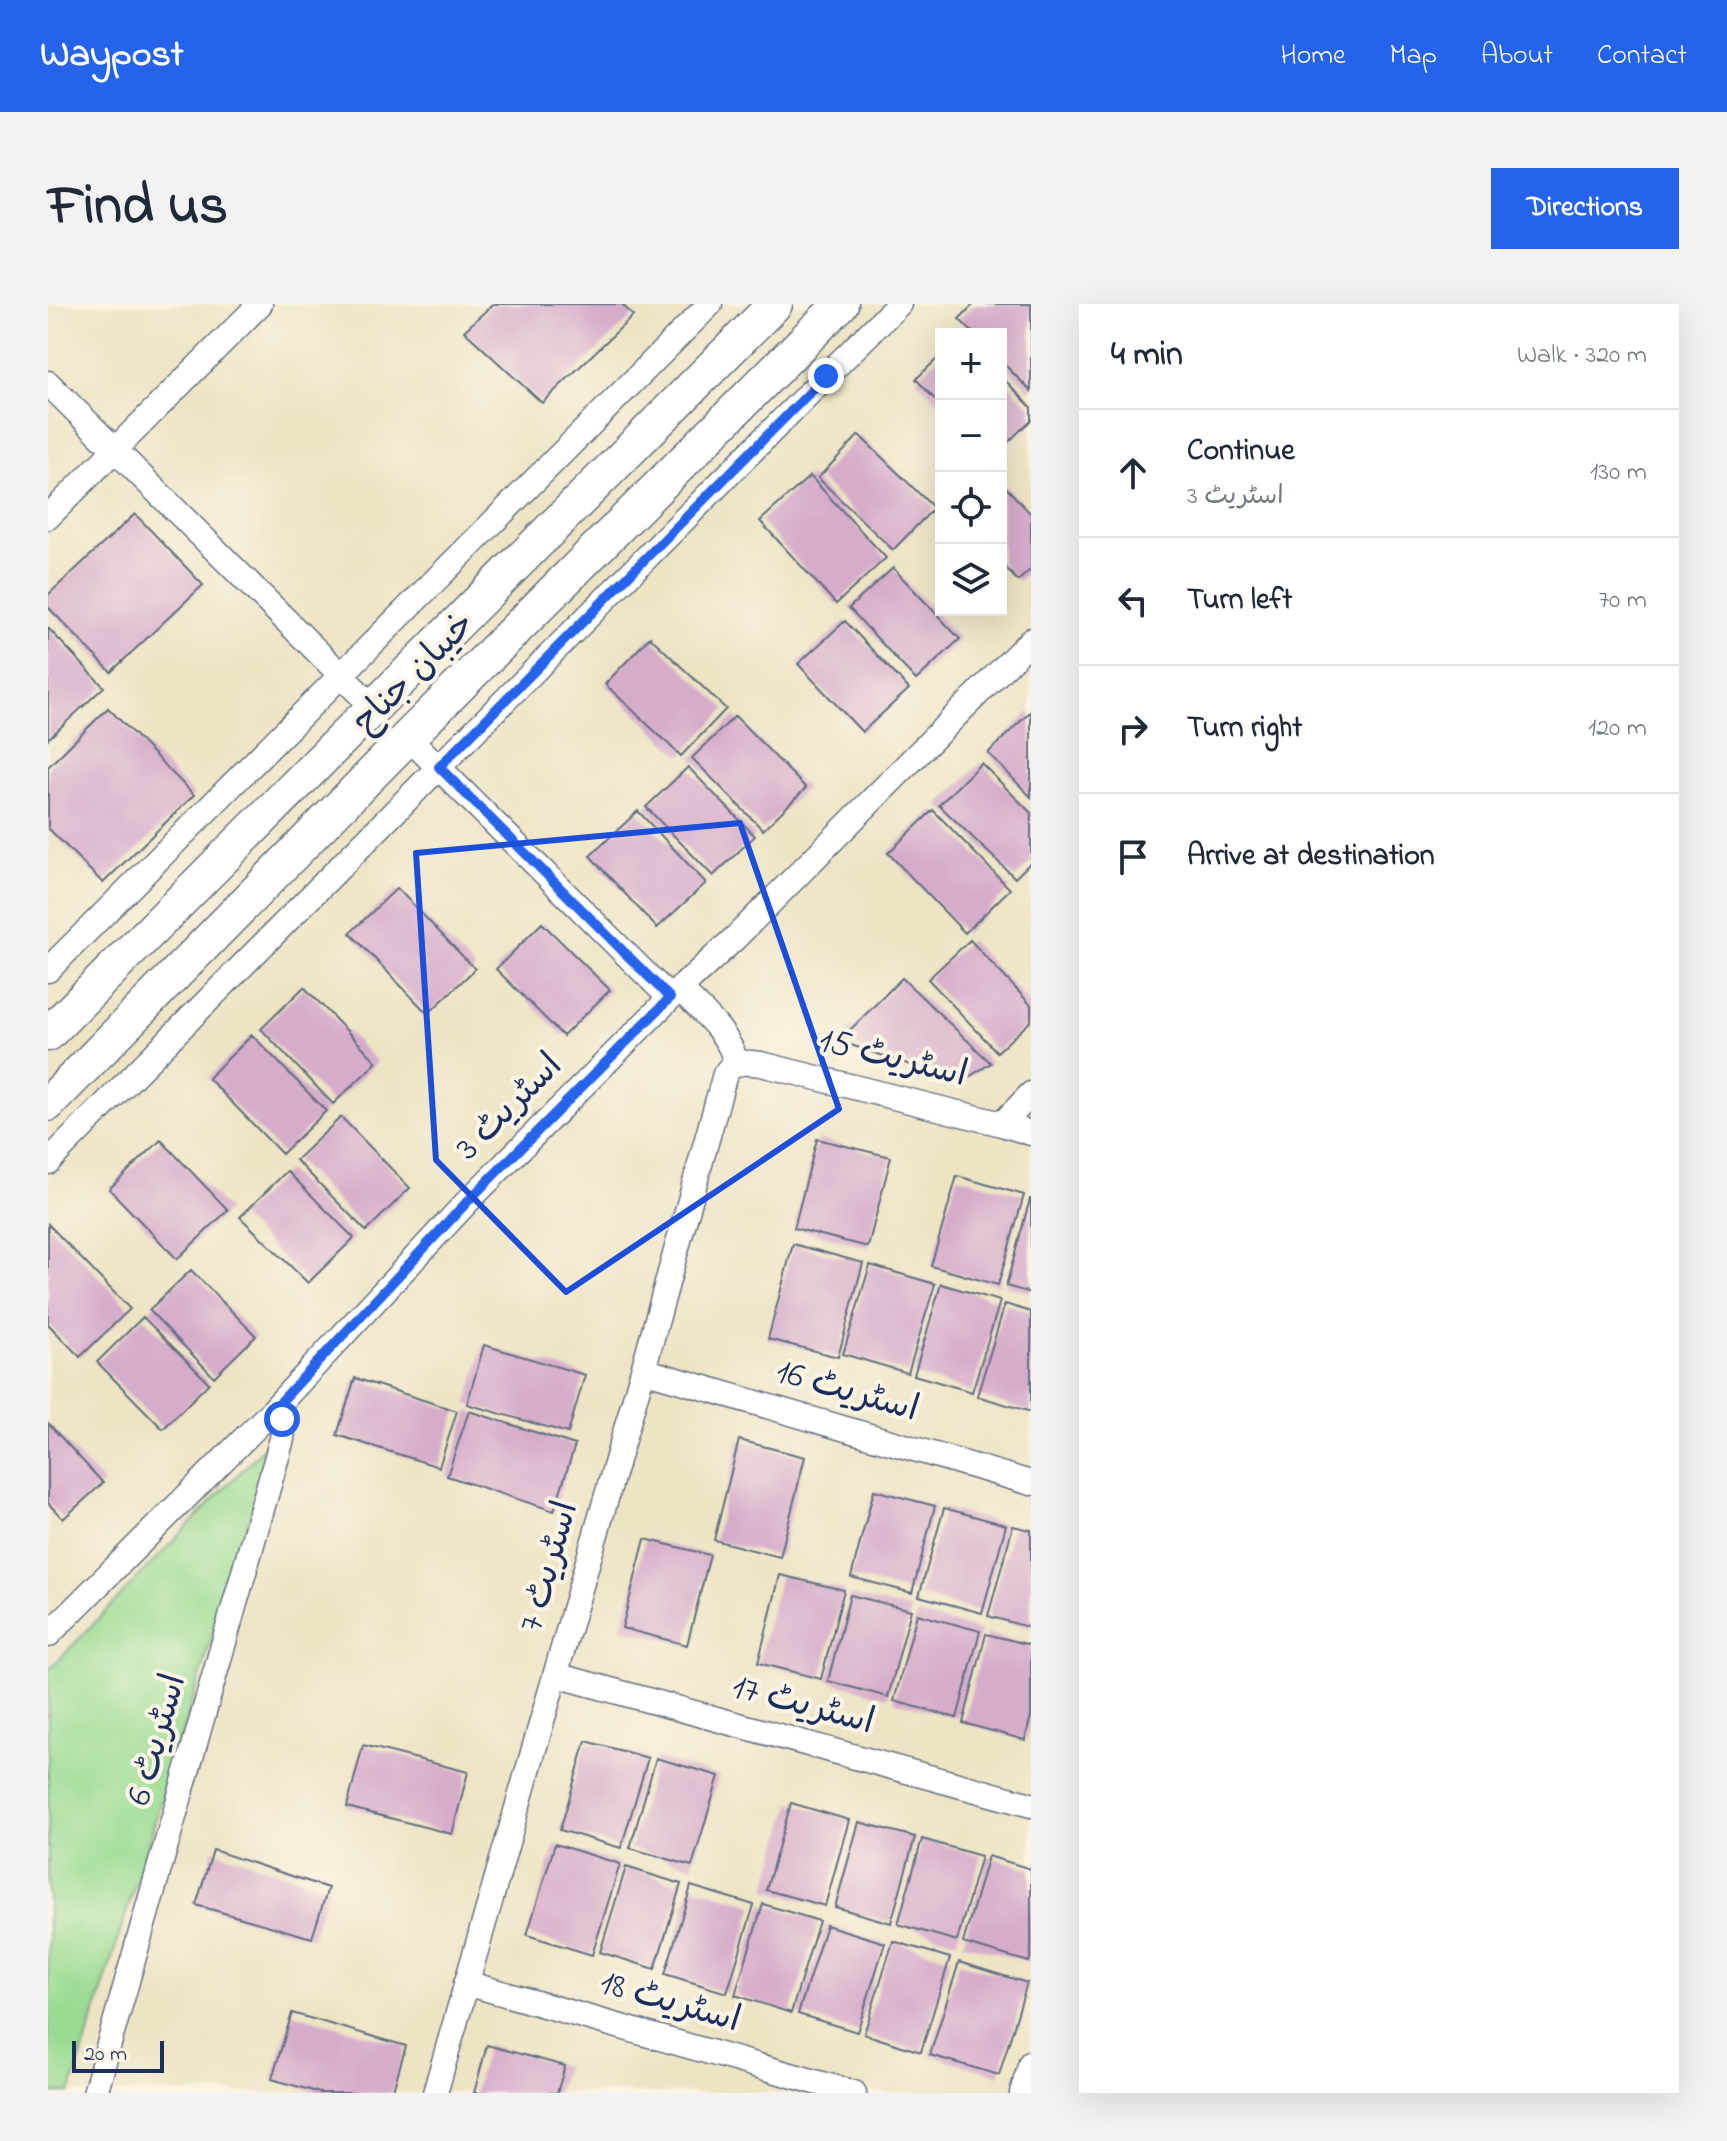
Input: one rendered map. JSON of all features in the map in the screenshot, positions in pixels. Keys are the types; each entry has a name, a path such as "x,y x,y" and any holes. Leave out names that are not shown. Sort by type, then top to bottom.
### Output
{"main road":[{"name":"خیبان جناح","path":"48,1034 775,304"},
{"name":"خیبان جناح","path":"48,1104 408,737 841,304"}],"street":[{"path":"48,517 260,304"},
{"path":"48,970 710,304"},
{"path":"48,1162 899,304"},
{"path":"48,383 373,707"},
{"name":"اسٹریٹ 3","path":"48,1635 275,1408 467,1202 1031,640"},
{"path":"408,737 675,994 724,1036 736,1064"},
{"name":"اسٹریٹ 15","path":"736,1064 745,1061 761,1064 1031,1133"},
{"name":"اسٹریٹ 7","path":"435,2093 643,1370 720,1086 729,1068 736,1064"},
{"path":"1002,1124 1031,1094"},
{"name":"اسٹریٹ 16","path":"643,1370 1031,1483"},
{"name":"اسٹریٹ 6","path":"95,2093 282,1439 282,1419 275,1408"},
{"name":"اسٹریٹ 17","path":"556,1675 1031,1805"},
{"name":"اسٹریٹ 18","path":"466,1983 854,2093"},
{"path":"1022,2093 1031,2063"}],"highlighted area":[{"path":"740,823 839,1109 566,1292 436,1160 416,853"}],"green space":[{"path":"275,1436 70,2093 48,2093 48,1671"}],"building":[{"path":"493,304 622,304 633,316 542,403 464,331"},
{"path":"974,304 1031,304 1031,391 1007,367 1007,328 968,328 959,319"},
{"path":"935,361 935,400 916,379"},
{"path":"1007,382 1031,407 1031,420 1007,443"},
{"path":"859,435 934,508 893,550 818,478"},
{"path":"810,476 886,558 836,604 760,521"},
{"path":"1007,488 1031,514 1031,569 1018,581 1007,569"},
{"path":"135,514 203,585 111,672 48,607 48,595"},
{"path":"893,568 960,639 916,680 849,608"},
{"path":"845,621 909,689 862,732 798,664"},
{"path":"48,628 104,687 48,739"},
{"path":"650,637 726,709 681,756 605,684"},
{"path":"108,708 194,795 103,883 48,828 48,767"},
{"path":"1031,711 1031,797 988,753"},
{"path":"735,716 806,788 763,830 692,758"},
{"path":"981,763 1031,813 1031,862 1015,878 939,805"},
{"path":"688,767 755,836 713,876 646,807"},
{"path":"933,810 1010,889 965,933 888,853"},
{"path":"638,811 706,883 657,928 590,856"},
{"path":"397,888 475,969 428,1014 350,933"},
{"path":"542,923 610,990 563,1036 496,969"},
{"path":"970,940 1031,1005 1031,1021 997,1052 928,979"},
{"path":"902,978 991,1063 961,1082 839,1041"},
{"path":"304,987 377,1062 333,1104 261,1029"},
{"path":"252,1035 326,1111 282,1154 208,1078"},
{"path":"341,1117 410,1188 366,1231 296,1160"},
{"path":"817,1139 891,1157 868,1247 794,1228"},
{"path":"161,1140 228,1210 177,1259 109,1189"},
{"path":"287,1171 354,1238 308,1283 240,1217"},
{"path":"957,1176 1024,1195 998,1285 931,1266"},
{"path":"1031,1199 1031,1293 1006,1286"},
{"path":"48,1224 130,1309 80,1357 48,1324"},
{"path":"793,1244 863,1263 838,1357 768,1339"},
{"path":"870,1265 935,1284 908,1373 843,1354"},
{"path":"191,1270 256,1336 214,1377 149,1310"},
{"path":"941,1284 1000,1301 972,1392 914,1375"},
{"path":"1005,1304 1031,1312 1031,1412 977,1396"},
{"path":"143,1317 209,1383 163,1429 97,1362"},
{"path":"484,1345 585,1375 568,1433 467,1404"},
{"path":"355,1378 457,1411 439,1467 337,1435"},
{"path":"469,1411 575,1445 554,1511 447,1476"},
{"path":"48,1423 103,1483 63,1519 48,1503"},
{"path":"739,1440 805,1457 780,1557 714,1540"},
{"path":"874,1490 935,1506 912,1593 851,1577"},
{"path":"944,1508 1006,1525 982,1613 919,1596"},
{"path":"1013,1526 1031,1530 1031,1628 988,1616"},
{"path":"645,1539 710,1555 687,1645 622,1628"},
{"path":"780,1575 844,1590 821,1679 758,1663"},
{"path":"850,1595 911,1610 888,1697 828,1681"},
{"path":"917,1614 980,1631 957,1718 894,1701"},
{"path":"986,1634 1031,1645 1031,1716 1025,1740 963,1723"},
{"path":"586,1741 648,1758 621,1848 560,1830"},
{"path":"363,1745 468,1772 452,1834 347,1807"},
{"path":"656,1758 719,1776 692,1866 630,1848"},
{"path":"791,1803 849,1820 825,1906 766,1890"},
{"path":"859,1822 915,1837 891,1923 835,1907"},
{"path":"922,1839 981,1856 957,1941 898,1924"},
{"path":"555,1844 620,1864 592,1955 527,1935"},
{"path":"213,1850 328,1888 312,1938 196,1905"},
{"path":"988,1856 1031,1869 1029,1962 963,1943"},
{"path":"626,1867 681,1884 655,1969 600,1952"},
{"path":"691,1886 754,1905 727,1993 665,1974"},
{"path":"763,1904 819,1921 791,2013 735,1995"},
{"path":"826,1925 885,1943 857,2032 798,2014"},
{"path":"893,1941 950,1958 921,2052 864,2034"},
{"path":"959,1962 1027,1983 999,2075 930,2055"},
{"path":"292,2013 406,2046 392,2093 320,2093 272,2079"},
{"path":"487,2045 565,2066 557,2093 474,2093"}],"route":[{"path":"282,1419 275,1408 467,1202 670,998 439,767 826,376"}]}
